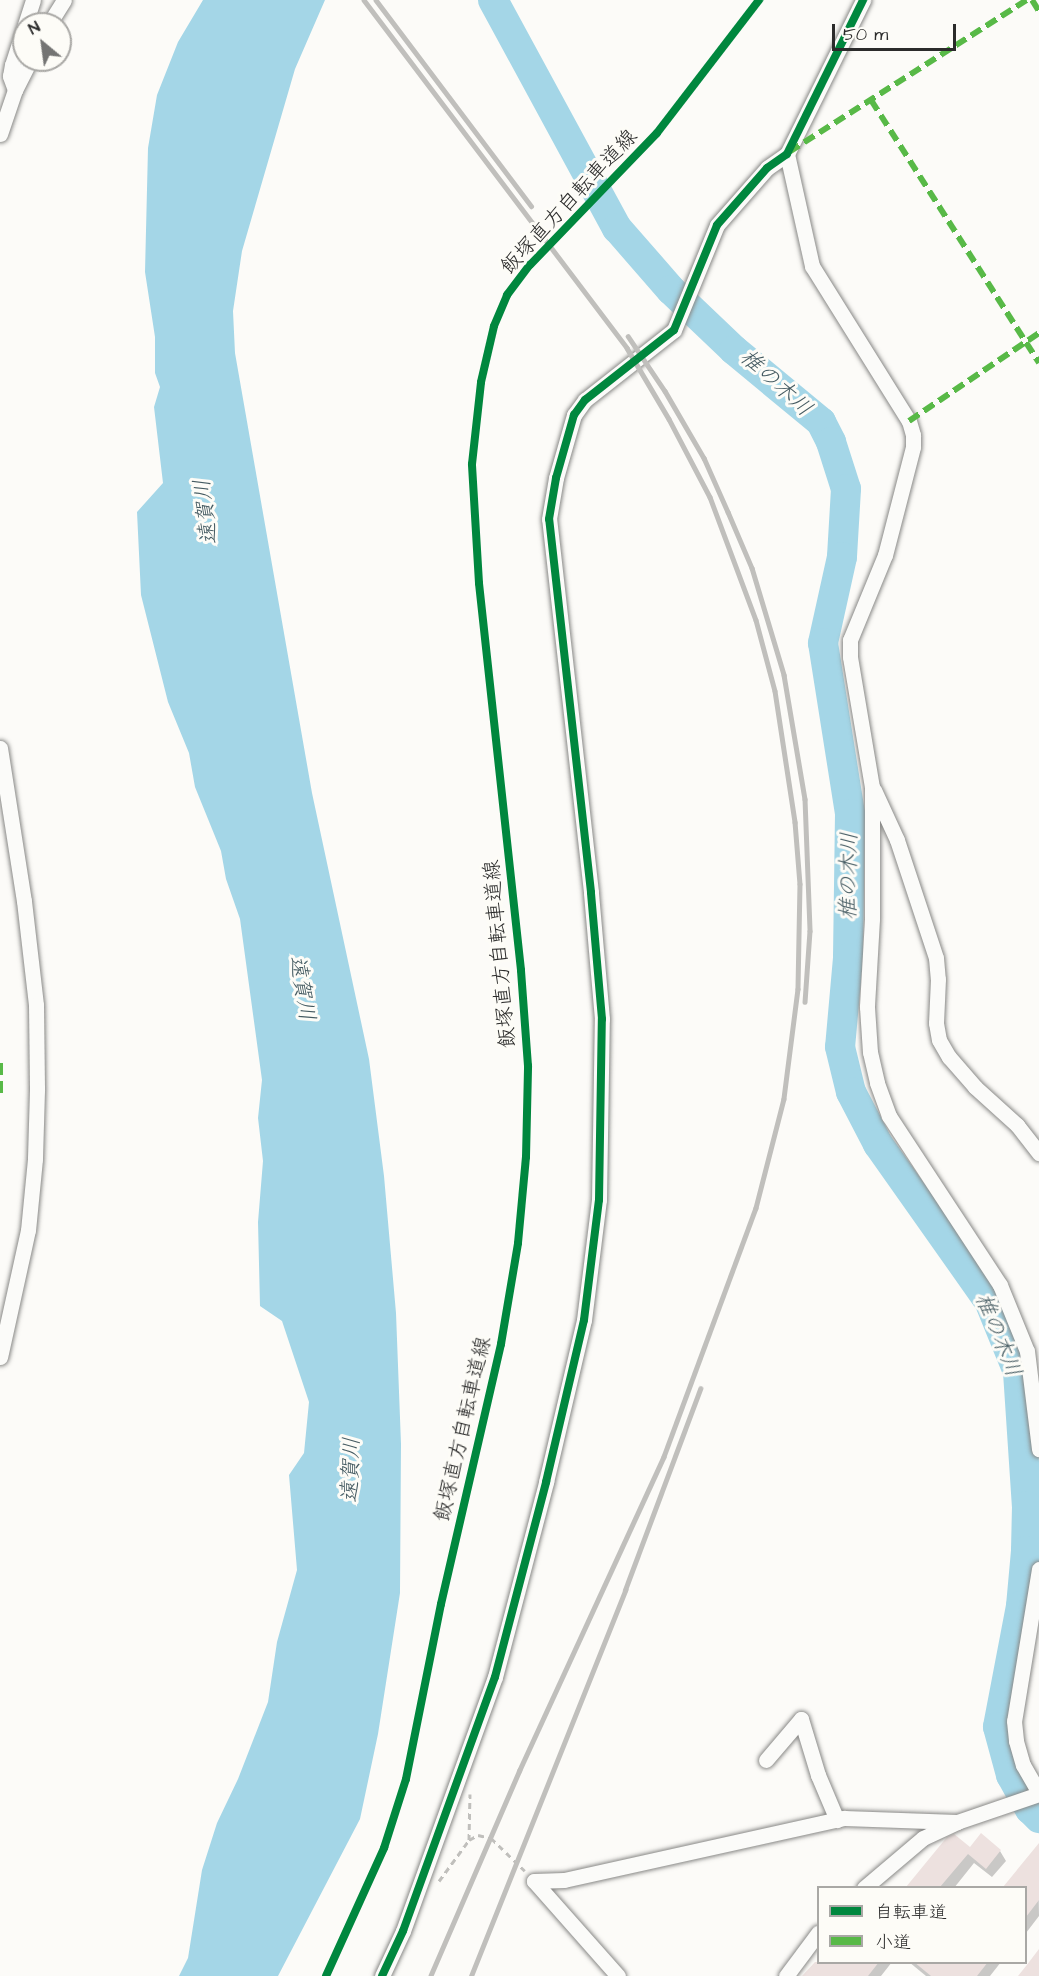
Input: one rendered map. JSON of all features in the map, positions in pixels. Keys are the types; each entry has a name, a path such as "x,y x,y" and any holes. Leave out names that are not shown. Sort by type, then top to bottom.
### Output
{"street":[{"path":"15,90 10,76 12,65 33,0"},
{"path":"381,1976 403,1931 495,1677 546,1482 584,1320 599,1200 602,1019 590,881 549,519 556,478 574,415 599,387 674,330 717,225 767,168 787,154 863,0"},
{"path":"0,134 15,90 24,72"},
{"path":"787,154 812,266 909,421 913,435 913,447 885,555 850,640 850,657 872,787 872,919 867,1007 870,1052 877,1083 889,1116 903,1141 1000,1285 1027,1351 1039,1431 1039,1449"},
{"path":"0,748 24,901 36,1005 37,1090 35,1159 28,1230 0,1357"},
{"path":"872,787 897,840 936,958 938,979 936,1023 939,1040 955,1064 1017,1125 1039,1153"},
{"path":"865,1886 923,1838 957,1822 1039,1794 1023,1765 1016,1741 1014,1721 1039,1569"},
{"path":"766,1760 801,1719 818,1775 837,1820"},
{"path":"534,1881 564,1880 837,1820 957,1822"},
{"path":"534,1881 618,1976"},
{"path":"786,1976 817,1936"}],"path":[{"path":"465,1765 471,1799 469,1840"},
{"path":"436,1886 469,1840 477,1835 492,1838 534,1881"}],"water":[{"name":"遠賀川","path":"203,0 325,0 295,69 242,251 233,311 235,353 312,793 369,1059 384,1176 396,1313 401,1444 400,1593 378,1734 360,1819 278,1976 179,1976 188,1958 202,1870 217,1823 238,1779 268,1702 277,1642 297,1570 289,1475 304,1453 309,1402 282,1321 260,1306 258,1222 263,1161 258,1118 262,1080 240,919 226,879 221,851 195,787 189,753 168,702 141,595 137,512 163,483 154,407 160,387 155,373 155,337 145,272 148,148 157,95 178,42"}],"building":[{"path":"981,1833 1001,1850 986,1869 968,1854 941,1886 907,1886 947,1837 954,1834 970,1847"},
{"path":"1039,1843 1039,1900 1027,1916 1027,1886 1004,1886"},
{"path":"1039,1949 1039,1976 1018,1976 1026,1966"},
{"path":"815,1962 817,1964 877,1964 868,1976 802,1976"},
{"path":"916,1964 986,1964 977,1976 931,1976"}],"waterway":[{"name":"椎の木川","path":"493,0 617,228 671,290 734,350 821,422 831,442 846,489 842,557 823,643 850,814 848,958 840,1047 851,1092 878,1144 990,1303 1018,1372 1027,1506 1026,1551 1021,1606 998,1727 1011,1775 1030,1809 1039,1818"}],"railway":[{"path":"364,0 627,348 669,419 710,497 756,620 775,691 795,822 800,884 798,989 784,1099 756,1208 664,1457 520,1770 431,1976"},
{"path":"376,0 531,206"},
{"path":"628,336 665,391 704,458 752,568 784,675 805,799 810,931 805,1002"},
{"path":"471,1976 625,1590 700,1389"}],"marked path":[{"path":"789,152 1027,0"},
{"path":"1032,0 1039,11"},
{"path":"871,100 1039,363"},
{"path":"909,421 1039,333"},
{"path":"0,1063 0,1099"}],"cycle path":[{"name":"飯塚直方自転車道線","path":"326,1976 384,1848 406,1779 441,1604 501,1344 518,1243 526,1157 528,1066 521,970 479,583 472,464 481,382 494,326 507,295 530,265 657,133 759,0"},
{"path":"382,1976 403,1931 495,1677 546,1482 584,1320 599,1200 602,1019 591,892 549,519 556,478 574,415 585,400 674,330 717,225 767,168 787,154 863,0"}]}
